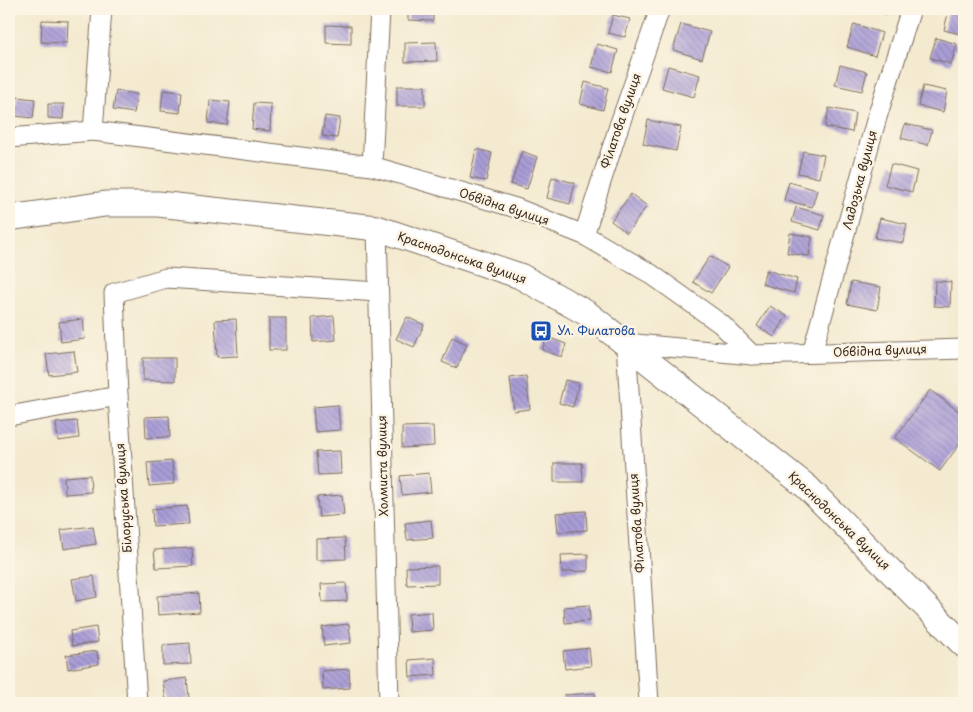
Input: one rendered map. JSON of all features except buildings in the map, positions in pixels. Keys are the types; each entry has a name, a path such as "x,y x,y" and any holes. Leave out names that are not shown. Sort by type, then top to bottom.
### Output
{"main road":[{"name":"Краснодонська вулиця","path":"9,218 105,204 158,204 377,228 520,276 588,314 626,342 807,487 964,645"}],"street":[{"path":"93,132 102,9"},
{"path":"372,166 380,9"},
{"name":"Філатова вулиця","path":"584,235 619,126 660,9"},
{"name":"Ладозька вулиця","path":"812,353 878,117 912,9"},
{"name":"Обвідна вулиця","path":"9,138 93,132 372,166 516,208 584,235 659,280 721,324 752,355 964,348"},
{"name":"Холмиста вулиця","path":"377,228 389,703"},
{"name":"Білоруська вулиця","path":"136,703 118,396 114,293 166,278 378,292"},
{"path":"626,342 752,355"},
{"name":"Філатова вулиця","path":"626,342 649,703"},
{"path":"9,416 118,396"}],"place":[{"name":"Ул. Филатова","path":"541,331"}]}
